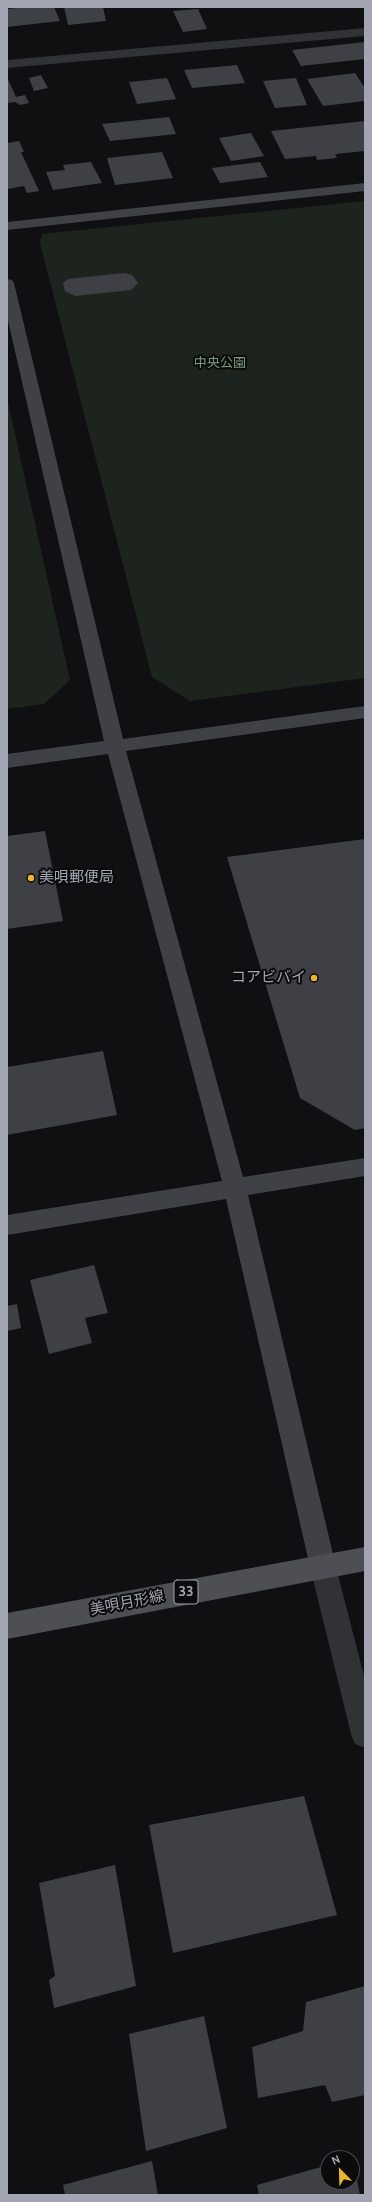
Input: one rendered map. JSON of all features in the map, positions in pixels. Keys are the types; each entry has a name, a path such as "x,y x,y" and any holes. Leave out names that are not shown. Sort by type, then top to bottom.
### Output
{"main road":[{"name":"美唄月形線","path":"7,1626 365,1559"}],"street":[{"path":"7,64 365,32"},
{"path":"7,226 365,187"},
{"path":"7,283 115,746 235,1188 323,1567 365,1734"},
{"path":"7,761 365,712"},
{"path":"7,1225 365,1166"}],"green space":[{"name":"中央公園","path":"365,201 365,678 190,701 152,677 40,243 42,234"},
{"path":"7,398 70,680 44,704 7,709"}],"building":[{"path":"54,7 60,21 7,27 7,9"},
{"path":"64,7 103,7 106,21 68,25"},
{"path":"198,9 207,29 183,32 173,11"},
{"path":"365,42 365,59 301,66 292,50"},
{"path":"237,65 245,83 192,88 184,70"},
{"path":"355,73 365,88 365,101 323,106 307,79"},
{"path":"41,75 48,88 34,91 29,78"},
{"path":"7,77 16,97 25,95 29,103 20,105 15,102 7,103"},
{"path":"167,78 176,99 137,104 129,82"},
{"path":"296,78 307,105 275,108 263,81"},
{"path":"169,117 176,134 110,141 102,124"},
{"path":"365,121 365,151 335,154 337,158 317,160 316,156 285,159 271,131"},
{"path":"251,133 264,156 231,161 219,138"},
{"path":"19,141 24,152 21,152 39,191 27,193 24,186 8,189 7,187 7,143"},
{"path":"162,152 173,178 115,185 107,158"},
{"path":"91,162 102,183 53,190 46,172 65,170 63,165"},
{"path":"260,162 268,177 220,183 212,168"},
{"path":"124,273 132,275 138,283 131,290 75,296 65,291 63,283 68,279"},
{"name":"美唄郵便局","path":"45,831 63,921 7,929 7,836"},
{"name":"コアビバイ","path":"365,839 365,1128 355,1130 300,1098 227,857"},
{"path":"103,1051 117,1115 7,1135 7,1067"},
{"path":"94,1265 108,1313 85,1318 92,1343 49,1354 30,1280"},
{"path":"17,1304 21,1328 7,1331 7,1306"},
{"path":"304,1796 337,1915 173,1953 149,1825"},
{"path":"115,1865 136,1986 54,2008 49,1980 55,1976 39,1883"},
{"path":"365,1986 365,2095 332,2102 325,2085 258,2098 252,2047 303,2031 306,2002"},
{"path":"204,2016 227,2128 146,2151 129,2034"},
{"path":"152,2161 158,2195 65,2195 63,2185"},
{"path":"320,2167 320,2190 359,2190 360,2195 259,2195 257,2185"}],"place":[{"name":"美唄郵便局","path":"31,878"},
{"name":"コアビバイ","path":"314,978"}]}
